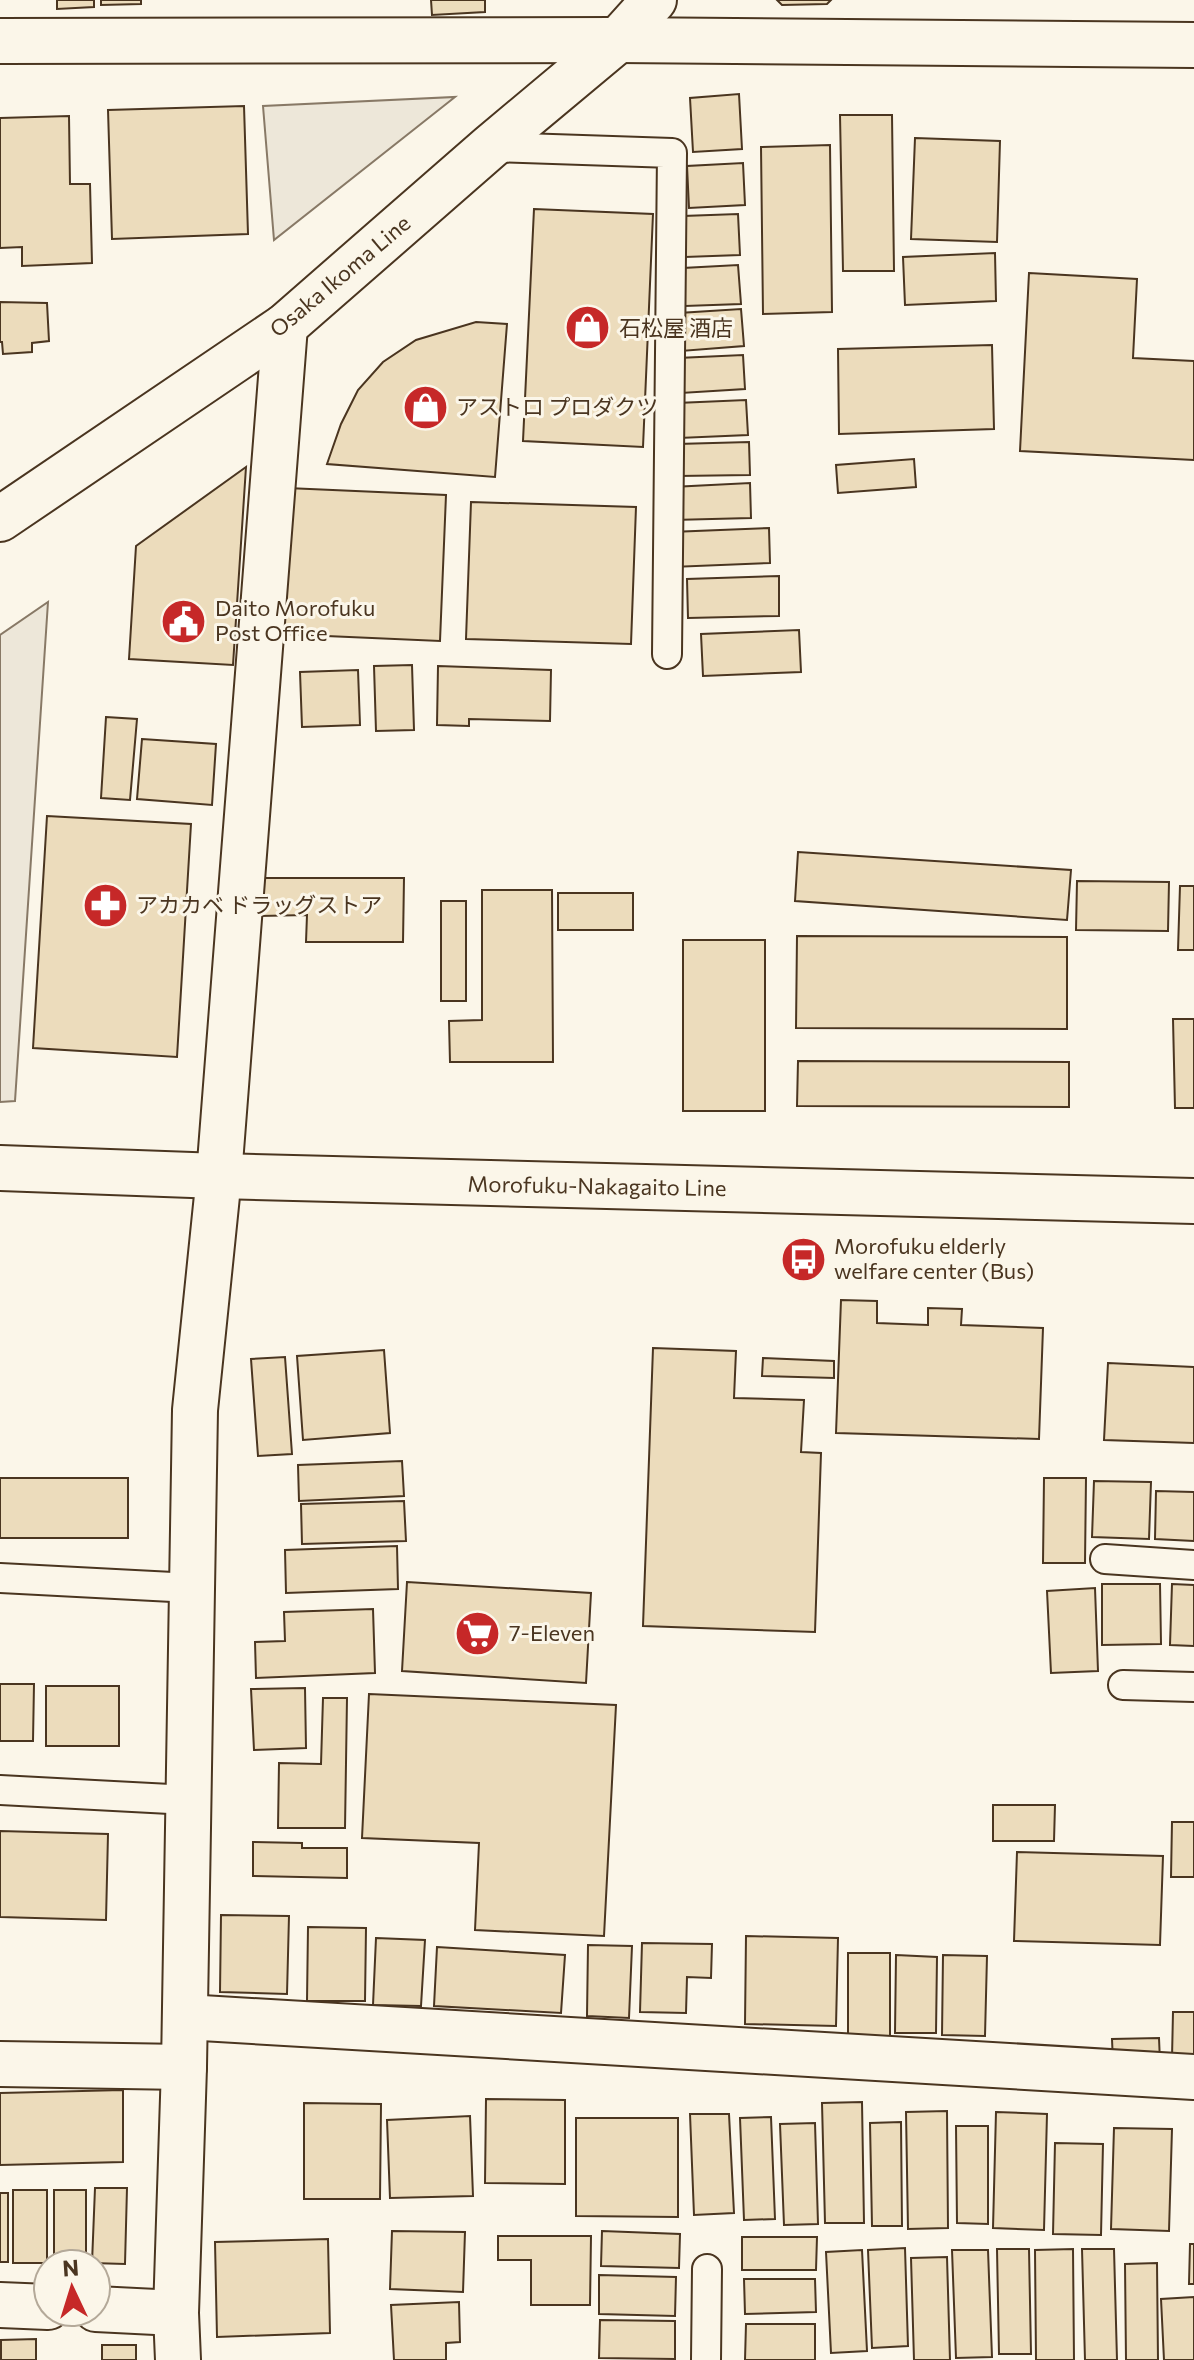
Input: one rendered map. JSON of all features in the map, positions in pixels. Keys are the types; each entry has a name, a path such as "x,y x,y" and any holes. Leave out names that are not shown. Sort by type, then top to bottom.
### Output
{"street":[{"name":"Osaka Ikoma Line","path":"0,519 285,326 618,40 654,0"},
{"path":"0,41 618,40 1194,45"},
{"path":"178,2360 176,2313 184,2067 195,1410 219,1176 285,326"},
{"name":"Morofuku-Nakagaito Line","path":"0,1168 1194,1201"},
{"path":"185,2017 1194,2077"},
{"path":"0,2064 184,2067"},
{"path":"0,2305 32,2306"},
{"path":"112,2310 176,2313"}],"lane":[{"path":"490,147 672,153 667,654"},
{"path":"1105,1559 1194,1565"},
{"path":"0,1578 192,1588"},
{"path":"1123,1685 1194,1687"},
{"path":"0,1790 189,1800"},
{"path":"706,2360 707,2269"}],"shaded area":[{"path":"455,97 274,240 263,106"},
{"path":"48,602 15,1101 0,1102 0,635"}],"building":[{"path":"57,0 94,0 94,7 57,9"},
{"path":"101,0 141,0 141,4 101,5"},
{"path":"431,0 485,0 485,12 432,15"},
{"path":"777,0 831,0 827,4 782,5"},
{"path":"739,94 742,149 693,152 690,98"},
{"path":"244,106 248,234 112,239 108,110"},
{"path":"840,115 892,115 894,271 843,271"},
{"path":"69,116 70,184 90,184 92,263 22,266 22,247 0,248 0,118"},
{"path":"915,138 1000,141 997,242 911,239"},
{"path":"830,145 832,312 763,314 761,147"},
{"path":"743,163 745,205 689,208 687,166"},
{"name":"石松屋 酒店","path":"534,209 653,214 643,447 523,441"},
{"path":"738,214 740,255 685,257 683,216"},
{"path":"995,253 996,301 905,305 903,257"},
{"path":"738,265 741,304 685,306 683,268"},
{"path":"1029,273 1137,279 1133,358 1194,361 1194,460 1020,451"},
{"path":"0,302 47,303 49,341 32,343 32,352 3,354"},
{"path":"741,309 744,346 681,351 679,313"},
{"name":"アストロ プロダクツ","path":"476,322 507,324 495,477 327,464 341,424 358,390 383,362 416,340"},
{"path":"992,345 994,429 839,434 838,349"},
{"path":"743,355 745,389 681,393 678,358"},
{"path":"746,400 748,435 679,438 677,403"},
{"path":"749,442 750,475 678,476 677,444"},
{"path":"914,459 916,487 838,493 836,465"},
{"path":"246,467 233,665 129,659 136,546"},
{"path":"750,483 751,518 673,520 672,487"},
{"path":"287,488 446,495 440,641 281,634"},
{"path":"471,502 636,507 631,644 466,639"},
{"path":"769,528 770,563 672,567 671,532"},
{"path":"779,576 779,616 688,618 687,579"},
{"path":"799,630 801,672 703,676 701,634"},
{"path":"412,665 414,730 376,731 374,666"},
{"path":"438,666 551,670 550,721 469,719 469,726 437,725"},
{"path":"358,670 360,725 302,727 300,672"},
{"path":"106,717 137,719 130,800 101,798"},
{"path":"142,739 216,744 212,805 137,799"},
{"path":"47,816 191,824 177,1057 33,1048"},
{"path":"798,852 1071,870 1067,920 795,901"},
{"path":"259,878 404,878 403,942 306,942 307,915 260,916"},
{"path":"1077,881 1169,882 1168,931 1076,930"},
{"path":"1180,886 1194,886 1194,950 1178,950"},
{"path":"482,890 552,890 553,1062 450,1062 449,1021 482,1020"},
{"path":"558,893 633,893 633,930 558,930"},
{"path":"441,901 466,901 466,1001 441,1001"},
{"path":"797,936 1067,937 1067,1029 796,1028"},
{"path":"683,940 765,940 765,1111 683,1111"},
{"path":"1173,1019 1194,1019 1194,1108 1175,1108"},
{"path":"798,1061 1069,1062 1069,1107 797,1106"},
{"path":"841,1300 877,1301 877,1323 928,1325 928,1308 962,1309 961,1325 1043,1328 1039,1439 836,1433"},
{"path":"653,1348 736,1351 734,1398 804,1400 801,1452 821,1453 815,1632 643,1626"},
{"path":"384,1350 390,1433 303,1440 297,1356"},
{"path":"285,1357 292,1454 258,1456 251,1359"},
{"path":"763,1358 834,1361 834,1378 762,1376"},
{"path":"1108,1363 1194,1367 1194,1443 1104,1440"},
{"path":"402,1461 404,1496 299,1501 298,1465"},
{"path":"0,1478 128,1478 128,1538 0,1538"},
{"path":"1044,1478 1086,1478 1085,1563 1043,1563"},
{"path":"1094,1481 1151,1482 1149,1539 1092,1537"},
{"path":"1156,1491 1194,1492 1194,1541 1155,1539"},
{"path":"404,1501 406,1541 302,1544 301,1504"},
{"path":"397,1546 398,1589 286,1593 285,1550"},
{"path":"407,1582 591,1593 586,1683 402,1671"},
{"path":"1102,1584 1160,1584 1161,1644 1102,1645"},
{"path":"1172,1584 1194,1585 1194,1646 1170,1645"},
{"path":"1095,1588 1098,1671 1051,1673 1047,1591"},
{"path":"373,1609 375,1673 256,1678 255,1642 285,1641 284,1612"},
{"path":"0,1684 34,1684 33,1741 0,1741"},
{"path":"46,1686 119,1686 119,1746 46,1746"},
{"path":"305,1688 306,1748 254,1750 251,1689"},
{"path":"369,1694 616,1705 604,1936 475,1930 479,1843 362,1838"},
{"path":"323,1698 347,1698 345,1828 278,1828 279,1763 321,1764"},
{"path":"993,1805 1055,1805 1054,1841 993,1841"},
{"path":"1172,1822 1194,1822 1194,1877 1171,1877"},
{"path":"0,1831 108,1834 106,1920 0,1917"},
{"path":"253,1842 302,1843 302,1848 347,1848 347,1878 253,1876"},
{"path":"1017,1852 1163,1856 1160,1945 1014,1941"},
{"path":"221,1915 289,1916 287,1994 220,1992"},
{"path":"308,1927 366,1928 365,2001 307,2001"},
{"path":"746,1936 838,1938 836,2026 745,2024"},
{"path":"376,1938 425,1940 421,2006 373,2005"},
{"path":"642,1943 712,1944 711,1978 687,1977 686,2013 640,2012"},
{"path":"588,1945 632,1946 629,2018 587,2016"},
{"path":"437,1947 565,1955 561,2013 434,2006"},
{"path":"848,1953 890,1953 890,2041 848,2042"},
{"path":"896,1955 937,1957 936,2033 895,2033"},
{"path":"943,1955 987,1956 985,2036 942,2035"},
{"path":"1173,2012 1194,2012 1194,2059 1172,2058"},
{"path":"1159,2038 1160,2062 1113,2063 1112,2039"},
{"path":"123,2090 123,2162 0,2165 0,2093"},
{"path":"486,2099 565,2100 565,2184 485,2183"},
{"path":"862,2102 864,2223 825,2223 822,2103"},
{"path":"304,2103 381,2104 380,2199 304,2199"},
{"path":"947,2111 948,2228 908,2229 906,2112"},
{"path":"996,2112 1047,2114 1044,2230 993,2228"},
{"path":"690,2114 729,2114 734,2213 694,2215"},
{"path":"470,2116 473,2196 390,2198 387,2120"},
{"path":"771,2117 775,2219 744,2220 740,2118"},
{"path":"576,2118 678,2118 678,2217 576,2216"},
{"path":"901,2122 902,2226 872,2226 870,2123"},
{"path":"815,2123 818,2224 784,2225 780,2124"},
{"path":"956,2126 988,2126 988,2224 957,2223"},
{"path":"1114,2128 1172,2129 1169,2231 1111,2229"},
{"path":"1055,2143 1103,2144 1101,2235 1053,2234"},
{"path":"95,2188 127,2188 125,2264 112,2264 112,2248 93,2248"},
{"path":"13,2190 47,2190 47,2248 32,2248 32,2263 13,2263"},
{"path":"54,2190 86,2190 86,2248 54,2248"},
{"path":"0,2193 8,2193 8,2262 0,2262"},
{"path":"392,2231 465,2232 463,2292 390,2289"},
{"path":"602,2231 680,2234 679,2268 601,2266"},
{"path":"498,2236 591,2236 590,2305 531,2305 531,2260 498,2260"},
{"path":"742,2237 817,2237 816,2270 742,2270"},
{"path":"328,2239 330,2333 217,2337 215,2242"},
{"path":"1190,2244 1194,2244 1194,2284 1189,2284"},
{"path":"905,2248 908,2346 872,2348 868,2250"},
{"path":"997,2249 1029,2249 1031,2354 999,2354"},
{"path":"1073,2249 1074,2360 1036,2360 1035,2250"},
{"path":"1082,2249 1114,2249 1117,2360 1085,2360"},
{"path":"862,2250 867,2351 831,2353 826,2252"},
{"path":"952,2250 988,2250 992,2357 956,2358"},
{"path":"947,2257 950,2360 914,2360 911,2258"},
{"path":"1157,2263 1158,2360 1126,2360 1125,2264"},
{"path":"599,2275 676,2277 675,2316 599,2314"},
{"path":"744,2279 815,2279 816,2312 745,2314"},
{"path":"1194,2297 1194,2360 1164,2360 1161,2299"},
{"path":"459,2302 460,2342 446,2343 446,2360 394,2360 391,2305"},
{"path":"600,2320 675,2321 675,2359 599,2358"},
{"path":"746,2324 815,2324 815,2360 745,2360"},
{"path":"36,2339 36,2360 1,2360 1,2340"},
{"path":"102,2345 136,2345 136,2360 102,2360"}],"place":[{"name":"石松屋 酒店","path":"588,328"},
{"name":"アストロ プロダクツ","path":"425,407"},
{"name":"Daito Morofuku Post Office","path":"184,621"},
{"name":"アカカベ ドラッグストア","path":"105,905"},
{"name":"Morofuku elderly welfare center (Bus)","path":"803,1259"},
{"name":"7-Eleven","path":"478,1633"}]}
